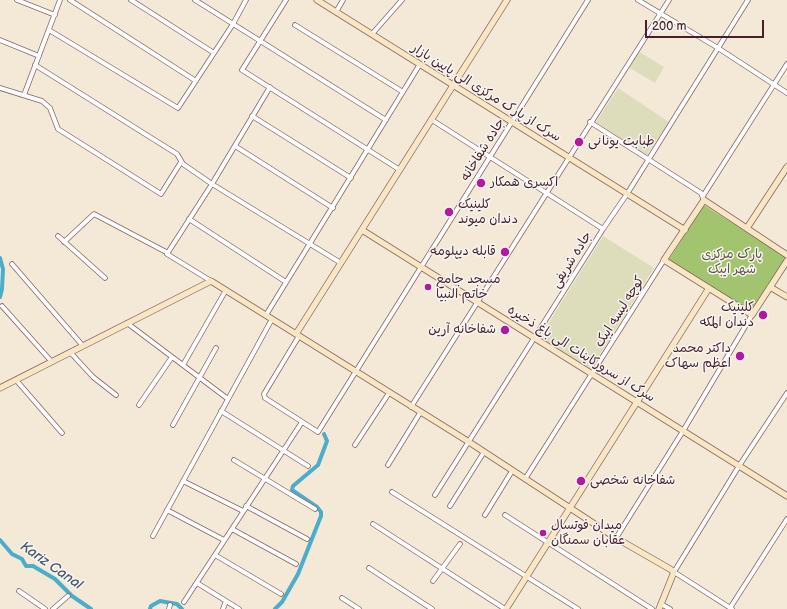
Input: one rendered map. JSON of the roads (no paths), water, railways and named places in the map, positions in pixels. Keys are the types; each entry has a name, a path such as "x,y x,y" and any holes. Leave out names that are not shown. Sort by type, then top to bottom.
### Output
{"street":[{"path":"17,0 55,15"},
{"path":"24,95 60,0"},
{"path":"70,0 196,81"},
{"path":"131,0 214,53"},
{"path":"195,0 386,120"},
{"path":"49,30 178,108 233,24 246,0"},
{"path":"286,0 242,70 400,170"},
{"name":"سرک از پارک مرکزی الی پایین بازار","path":"317,0 685,230"},
{"path":"336,12 343,0"},
{"path":"372,34 402,0"},
{"path":"184,602 302,422 265,398 264,394 341,263 507,0"},
{"name":"جاده شفاخانه","path":"302,422 317,432 319,431 354,371 491,157 588,0"},
{"path":"638,0 718,48 787,93"},
{"path":"411,407 547,194 590,122 669,0"},
{"name":"جاده شریفی","path":"435,496 603,229 628,194 748,0"},
{"path":"295,25 404,92"},
{"path":"0,40 39,56"},
{"path":"266,315 420,64"},
{"path":"752,315 664,260 685,230 703,198 787,64"},
{"path":"35,65 177,154 181,162 212,184 341,263"},
{"path":"168,253 212,184 270,87"},
{"path":"0,88 42,101 50,108 58,130 161,194 181,162"},
{"path":"252,116 351,178"},
{"path":"432,120 603,229"},
{"path":"590,122 648,161 701,193 703,198 787,255"},
{"path":"235,146 333,208"},
{"path":"747,228 787,167"},
{"path":"64,242 94,214 168,253 167,254 420,413 469,442 570,509 731,608 787,519"},
{"path":"189,219 286,282"},
{"name":"سرک از سرورکاینات الی باغ ذخیره","path":"362,230 787,496"},
{"path":"58,236 105,278"},
{"name":"کوچه لیسه ایبک","path":"525,479 664,260"},
{"path":"616,538 683,431 752,315 787,261"},
{"path":"12,264 83,346"},
{"path":"0,388 211,281"},
{"path":"770,287 787,297"},
{"path":"373,524 505,609 548,544 709,288"},
{"path":"183,365 226,290"},
{"path":"2,306 52,362"},
{"path":"153,536 272,319"},
{"path":"127,323 228,399"},
{"path":"173,425 216,348"},
{"path":"70,352 93,377 116,394"},
{"path":"139,405 172,357"},
{"path":"16,380 62,433"},
{"path":"355,445 389,393"},
{"path":"670,609 660,606 674,572 739,466 787,393"},
{"path":"221,411 308,466"},
{"path":"388,465 420,413"},
{"path":"450,506 484,452"},
{"path":"234,460 315,509"},
{"path":"485,515 512,471"},
{"path":"183,481 308,539"},
{"path":"392,492 578,609"},
{"path":"167,510 224,540"},
{"path":"504,515 652,609"},
{"path":"232,529 296,564"},
{"path":"433,581 460,544"},
{"path":"215,554 281,594"},
{"path":"369,568 432,609"},
{"path":"197,583 239,609"},
{"path":"19,591 45,609"},
{"path":"53,609 68,596"},
{"path":"342,598 359,609"},
{"path":"223,609 226,601"}],"waterway":[{"name":"Kariz Canal","path":"0,258 3,269 0,297"},
{"path":"275,609 282,602 298,574 321,516 321,512 317,507 292,490 293,486 318,465 327,441 324,434"},
{"name":"Kariz Canal","path":"0,540 12,554 22,559 26,566 33,566 55,579 72,596 91,609"},
{"name":"Kariz Canal","path":"150,609 151,606 160,601 177,604 182,609"}],"place":[{"name":"طبابت یونانی","path":"579,142"},
{"name":"اکسری همکار","path":"481,183"},
{"name":"کلینیک دندان میوند","path":"449,212"},
{"name":"قابله دیپلومه","path":"505,252"},
{"name":"مسجد جامع خاتم النبیا","path":"428,287"},
{"name":"کلینیک دندان المکه","path":"763,315"},
{"name":"شفاخانه آرین","path":"505,330"},
{"name":"داکتر محمد اعظم سهاک","path":"740,356"},
{"name":"شفاخانه شخصی","path":"581,481"},
{"name":"میدان فوتسال عقابان سمنگان","path":"543,533"}],"park label":[{"name":"پارک مرکزی شهر ایبک","path":"732,262"}]}
